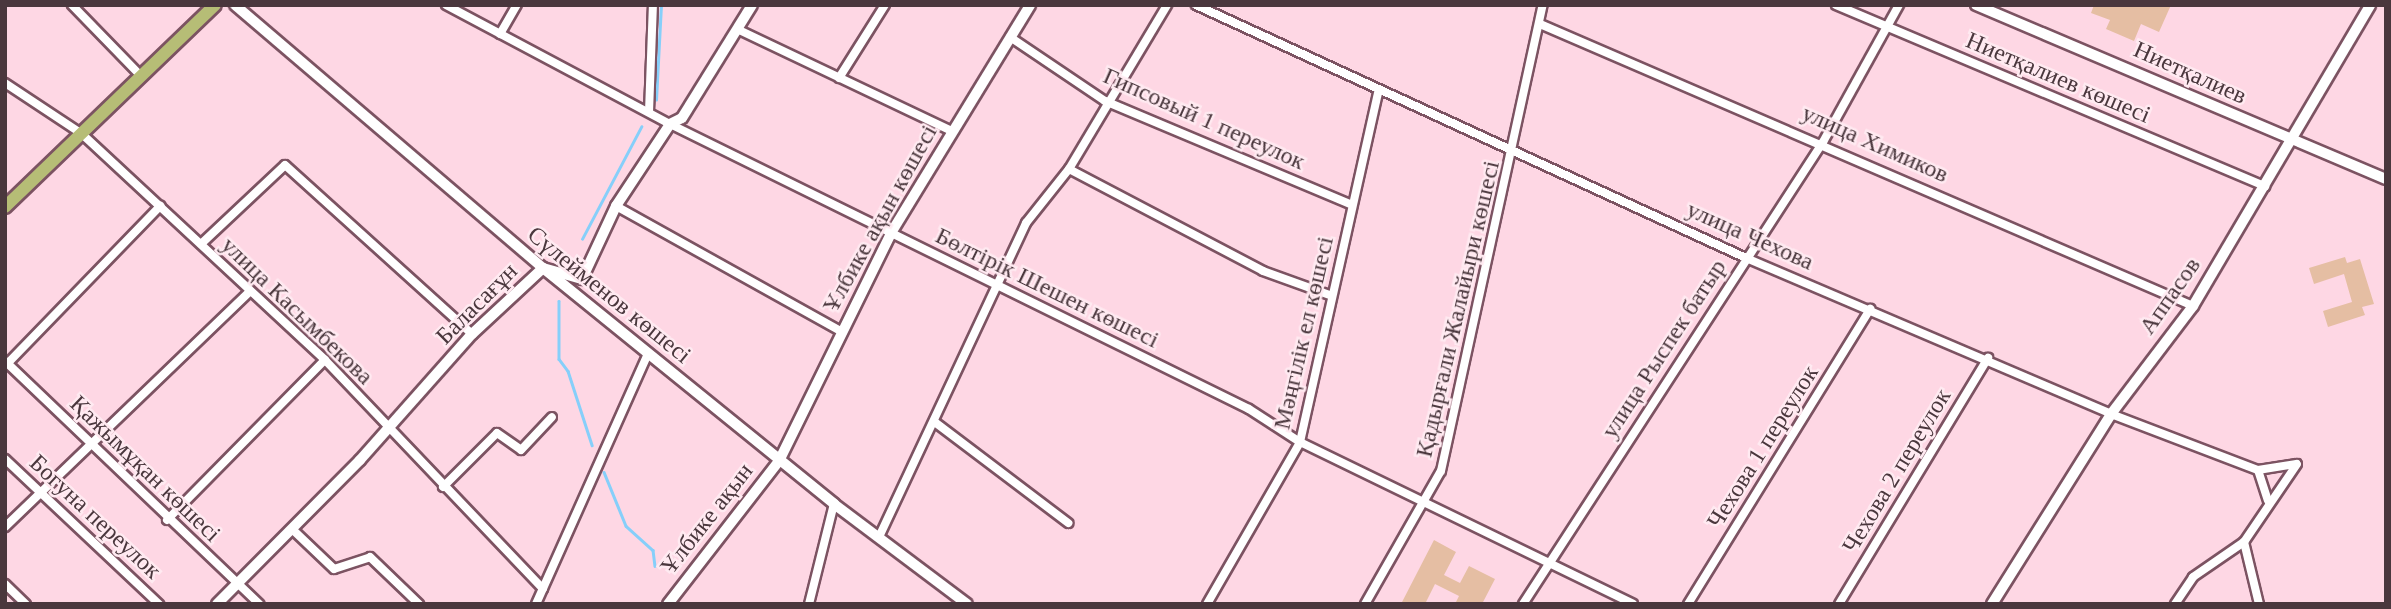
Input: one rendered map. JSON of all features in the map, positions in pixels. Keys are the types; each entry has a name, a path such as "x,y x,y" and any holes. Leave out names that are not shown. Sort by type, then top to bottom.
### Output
{"main road":[{"path":"5,207 215,5"},
{"name":"Сүлейменов көшесі","path":"235,5 648,354 834,505 967,604"},
{"name":"Ұлбике ақын көшесі","path":"779,461 891,233 1030,5"}],"street":[{"path":"72,5 142,77"},
{"name":"Бөлтірік Шешен көшесі","path":"446,5 670,124 998,283 1249,409 1300,442 1427,500 1633,604"},
{"path":"500,34 517,5"},
{"path":"649,113 653,5"},
{"name":"Баласағұн","path":"217,604 389,428 472,334 543,268 582,279 616,206 670,124 682,118 752,5"},
{"path":"839,78 885,5"},
{"path":"879,537 936,423 1026,223 1069,169 1105,101 1167,5"},
{"name":"улица Чехова","path":"1196,5 1378,92 1515,150 1746,258 1988,358 2110,414 2258,470 2297,464 2268,500"},
{"name":"Қадырғали Жалайыри көшесі","path":"1365,604 1427,500 1441,471 1515,150 1543,5"},
{"name":"Ниетқалиев көшесі","path":"1836,5 2265,186"},
{"name":"улица Рыспек батыр","path":"1523,604 1823,142 1899,5"},
{"name":"Ниетқалиев","path":"1976,5 2286,141 2386,179"},
{"name":"Аппасов","path":"1992,604 2110,414 2193,306 2265,186 2286,141 2370,5"},
{"name":"улица Химиков","path":"1540,24 1823,142 2193,306"},
{"path":"737,29 952,131"},
{"name":"Гипсовый 1 переулок","path":"1010,37 1105,101 1352,205"},
{"name":"улица Касымбекова","path":"5,83 82,134 325,360 542,589"},
{"name":"Мәңгілік ел көшесі","path":"1208,604 1300,442 1378,92"},
{"path":"201,244 285,165 472,334"},
{"path":"1069,169 1263,271 1332,296"},
{"path":"7,362 160,206"},
{"path":"616,206 842,332"},
{"path":"5,527 43,494 250,290"},
{"name":"Чехова 1 переулок","path":"1689,604 1870,310"},
{"path":"536,604 648,354"},
{"name":"Чехова 2 переулок","path":"1839,604 1988,358"},
{"path":"167,520 325,360"},
{"name":"Қажымұқан көшесі","path":"7,362 167,520 259,604"},
{"path":"443,486 497,433 521,450 552,417"},
{"path":"936,423 1068,523"},
{"name":"Богуна переулок","path":"5,459 159,604"},
{"name":"Ұлбике ақын","path":"668,604 779,461"},
{"path":"2175,604 2193,577 2244,542 2268,500 2258,470"},
{"path":"809,604 834,505"},
{"path":"292,528 334,569 370,557 419,604"},
{"path":"2244,542 2259,604"},
{"path":"5,584 26,604"}],"building":[{"path":"2094,5 2171,5 2159,32 2141,24 2134,41 2106,29 2110,20 2091,13"},
{"path":"2345,257 2347,263 2360,259 2374,304 2362,307 2365,315 2328,327 2323,311 2352,302 2344,274 2314,284 2309,268"},
{"path":"1434,540 1456,552 1444,575 1460,583 1469,566 1495,579 1482,604 1455,604 1459,596 1435,584 1425,604 1401,604"}],"waterway":[{"path":"656,100 661,5"},
{"path":"582,239 641,127"},
{"path":"559,301 559,359 568,371 592,445"},
{"path":"604,472 626,526 653,550 655,566"}]}
